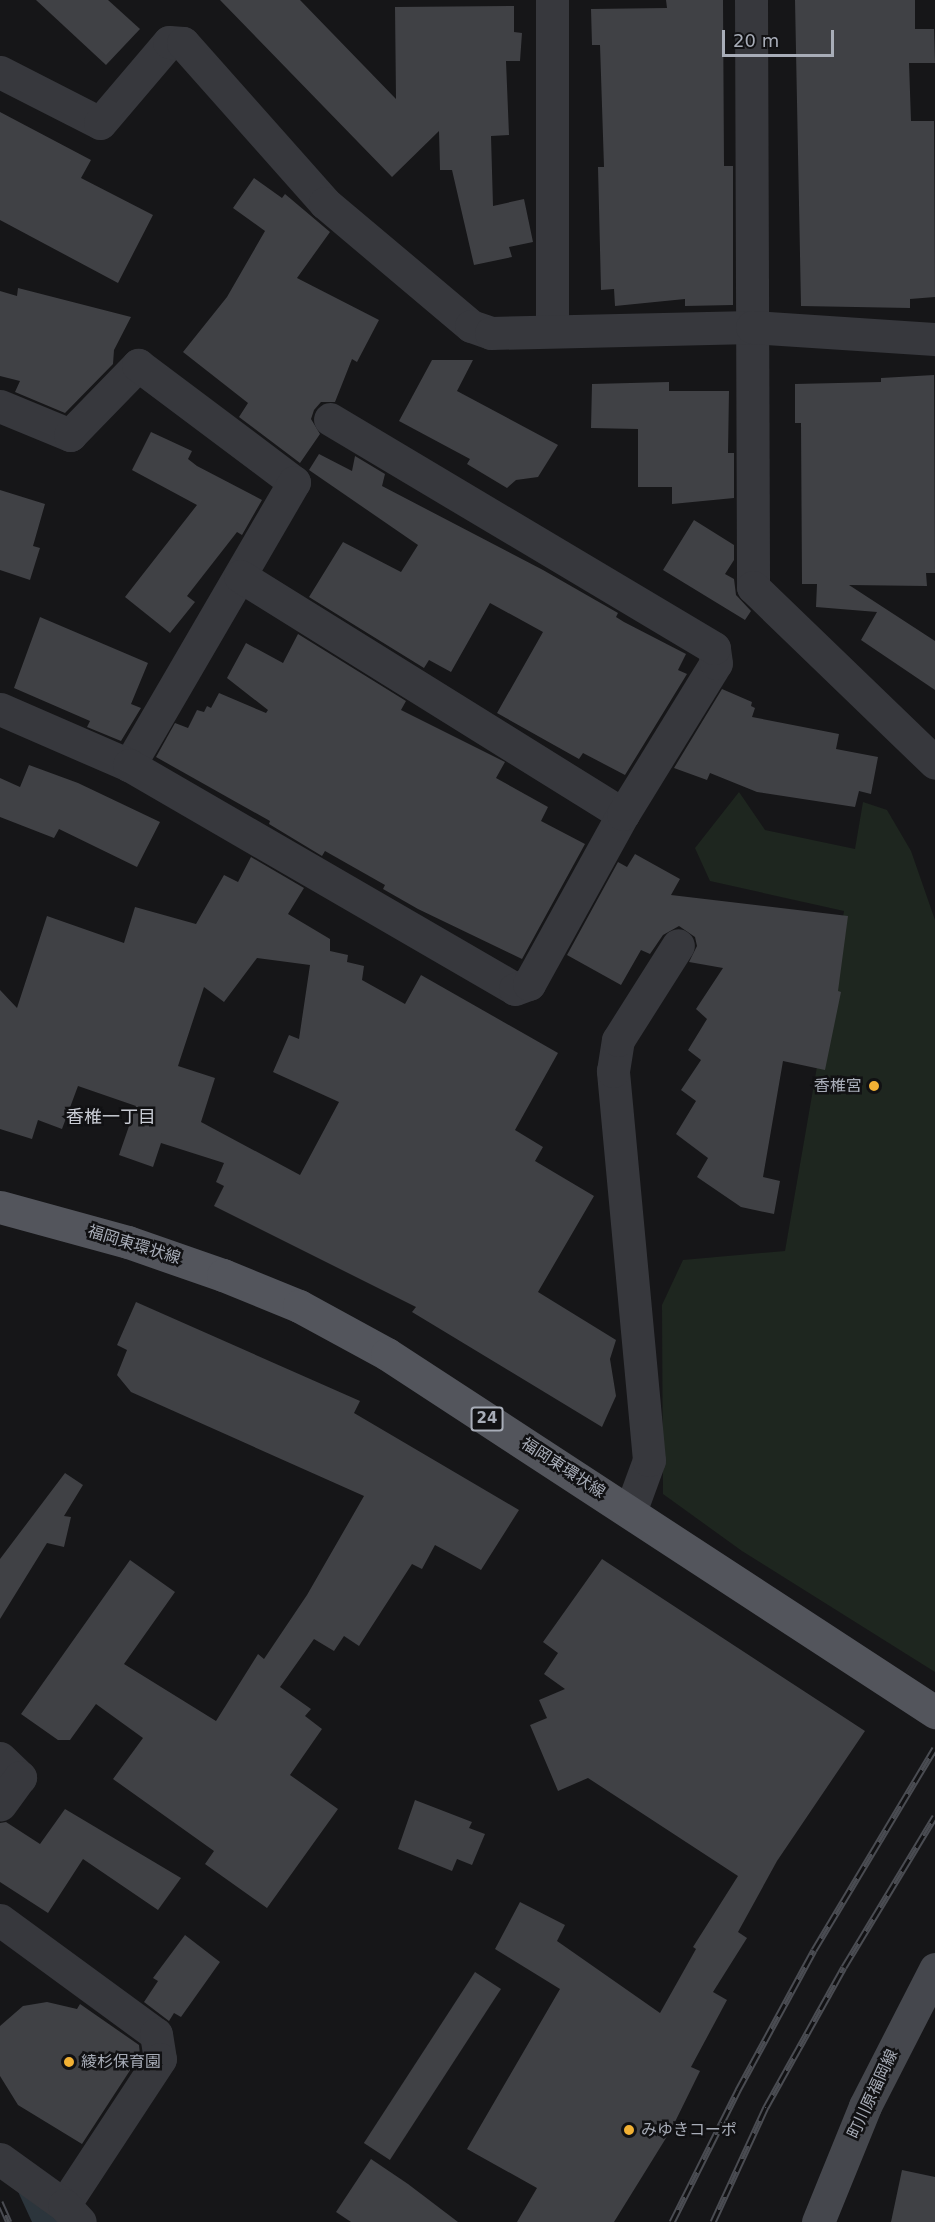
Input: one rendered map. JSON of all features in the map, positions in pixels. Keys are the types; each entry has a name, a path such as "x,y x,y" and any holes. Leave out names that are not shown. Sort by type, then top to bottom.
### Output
{"main road":[{"name":"福岡東環状線","path":"0,1207 128,1242 299,1306 387,1354 935,1712"},
{"name":"町川原福岡線","path":"818,2222 865,2106 935,1969"}],"street":[{"path":"552,0 552,331"},
{"path":"751,0 753,587 935,763"},
{"path":"0,72 100,123 170,42 183,43 325,203 471,326 491,333 752,327 935,339"},
{"path":"0,406 70,435 138,364 294,482 129,765"},
{"path":"0,709 129,765 515,989 529,984 623,814 716,663 714,648 330,419"},
{"path":"240,576 623,814"},
{"path":"630,1512 649,1460 613,1071 618,1040 678,945"},
{"path":"0,1758 20,1777 0,1805"},
{"path":"0,1920 156,2034 159,2059 72,2213 0,2159"}],"shaded area":[{"name":"香椎宮","path":"739,792 765,830 855,849 863,802 887,810 911,851 935,920 935,1672 742,1551 663,1494 662,1305 683,1260 785,1251 844,911 710,881 695,848"},
{"path":"0,2171 66,2222 0,2222"}],"pier":[{"path":"0,2168 9,2172 32,2222 0,2222"}],"building":[{"path":"36,0 108,0 140,29 106,65"},
{"path":"220,0 300,0 396,99 395,7 514,6 514,32 522,33 520,61 506,61 509,135 491,136 493,206 524,199 533,242 509,247 512,257 474,265 452,170 440,170 439,131 392,177"},
{"path":"666,0 723,0 724,166 733,166 733,305 685,306 685,299 615,306 614,289 601,290 598,167 604,167 600,45 592,45 591,9 667,8"},
{"path":"795,0 915,0 915,29 934,29 935,63 909,63 911,121 934,121 935,297 910,299 910,308 801,306"},
{"path":"0,112 91,160 81,178 153,215 118,283 0,220"},
{"path":"254,178 282,198 285,194 330,232 297,278 379,320 357,362 352,359 335,402 321,402 314,410 311,419 320,434 300,463 239,417 248,403 183,352 227,297 265,231 233,208"},
{"path":"18,288 131,317 114,350 113,364 65,413 15,392 20,381 0,376 0,291 17,296"},
{"path":"432,360 473,360 457,391 558,445 538,477 516,480 507,488 467,464 470,459 399,421"},
{"path":"934,375 935,573 926,573 927,586 849,585 935,641 935,690 861,640 877,612 816,607 817,584 802,584 801,423 795,423 795,384 881,382 881,378"},
{"path":"669,382 669,391 729,391 728,453 734,453 734,498 672,504 672,487 638,487 638,429 591,428 592,384"},
{"path":"151,432 192,451 188,459 197,466 262,500 242,535 237,532 187,596 195,602 170,633 125,597 197,505 132,470"},
{"path":"319,454 352,471 355,456 385,474 382,486 543,570 618,613 616,617 624,622 686,654 678,670 687,674 625,775 583,753 579,759 497,713 543,632 490,603 451,672 429,660 424,668 309,597 343,542 401,572 418,545 309,470"},
{"path":"0,490 45,504 33,546 40,548 30,580 0,570"},
{"path":"694,520 734,545 734,560 725,574 734,579 736,595 751,611 745,620 663,570"},
{"path":"40,617 148,663 131,704 141,708 121,741 87,727 90,721 14,688"},
{"path":"298,634 406,701 401,710 505,762 496,778 548,807 541,821 585,844 522,959 418,909 383,889 385,885 325,851 322,856 269,824 270,821 156,757 175,723 188,728 197,710 204,712 207,706 211,708 219,693 266,713 268,710 227,678 246,643 283,663"},
{"path":"722,689 752,702 751,706 755,708 752,717 839,734 836,749 878,757 871,794 859,791 855,807 757,792 710,773 707,780 674,768"},
{"path":"29,765 78,783 160,822 137,867 59,829 54,838 0,817 0,778 20,787"},
{"path":"635,854 680,879 671,895 848,916 838,991 841,992 825,1070 783,1061 763,1177 780,1181 774,1214 741,1207 697,1177 708,1158 676,1134 696,1101 681,1090 701,1060 688,1050 707,1019 696,1009 723,968 689,962 697,946 695,937 679,926 663,935 650,954 641,950 621,985 567,955 618,862 627,867"},
{"path":"251,857 304,888 288,914 330,939 330,951 348,955 347,962 364,966 362,980 405,1004 421,975 558,1053 515,1130 543,1147 535,1161 594,1196 538,1292 616,1340 610,1359 616,1396 602,1427 412,1312 416,1307 214,1206 224,1186 216,1182 224,1163 161,1143 153,1167 119,1155 136,1106 78,1086 62,1129 38,1120 32,1139 0,1129 0,990 17,1008 47,916 124,943 135,907 196,924 224,875 238,882","holes":["257,958 310,965 299,1039 289,1035 273,1072 339,1102 300,1175 201,1122 215,1078 178,1066 204,987 224,1002"]},
{"path":"136,1302 360,1401 354,1413 519,1510 481,1570 435,1545 422,1569 412,1564 359,1646 344,1636 334,1651 314,1639 280,1687 311,1709 305,1716 322,1729 290,1775 338,1809 267,1908 205,1864 214,1851 113,1779 143,1738 96,1704 70,1740 58,1740 21,1714 130,1560 175,1592 124,1664 216,1721 258,1654 264,1659 307,1595 364,1496 131,1392 117,1375 127,1350 117,1345"},
{"path":"65,1473 83,1485 64,1516 71,1517 64,1547 47,1543 0,1619 0,1559"},
{"path":"602,1559 865,1731 777,1861 738,1932 747,1938 713,1992 727,2000 691,2067 700,2071 671,2130 614,2222 517,2222 537,2188 467,2149 560,1989 495,1949 520,1902 565,1925 557,1941 660,2013 696,1949 693,1947 738,1876 588,1778 558,1791 530,1725 547,1718 539,1700 565,1689 544,1674 558,1653 543,1642"},
{"path":"415,1800 472,1822 469,1828 485,1834 472,1865 457,1859 452,1871 398,1849"},
{"path":"65,1809 181,1878 158,1910 83,1859 48,1913 0,1882 0,1823 6,1822 40,1844"},
{"path":"185,1935 220,1962 181,2017 174,2013 169,2021 144,2002 158,1981 153,1978"},
{"path":"475,1972 501,1989 390,2160 364,2143"},
{"path":"47,2002 77,2009 80,2004 139,2045 140,2055 82,2144 18,2105 0,2076 0,2026 23,2006"},
{"path":"371,2159 458,2222 351,2222 336,2212"},
{"path":"902,2170 935,2177 935,2222 891,2222"}],"railway":[{"path":"672,2222 738,2090 814,1950 935,1748"},
{"path":"713,2222 766,2107 844,1967 935,1816"},
{"path":"0,2202 9,2222"}],"place":[{"name":"香椎宮","path":"874,1086"},
{"name":"綾杉保育園","path":"69,2062"},
{"name":"みゆきコーポ","path":"629,2130"}],"district":[{"name":"香椎一丁目","path":"111,1117"}]}
